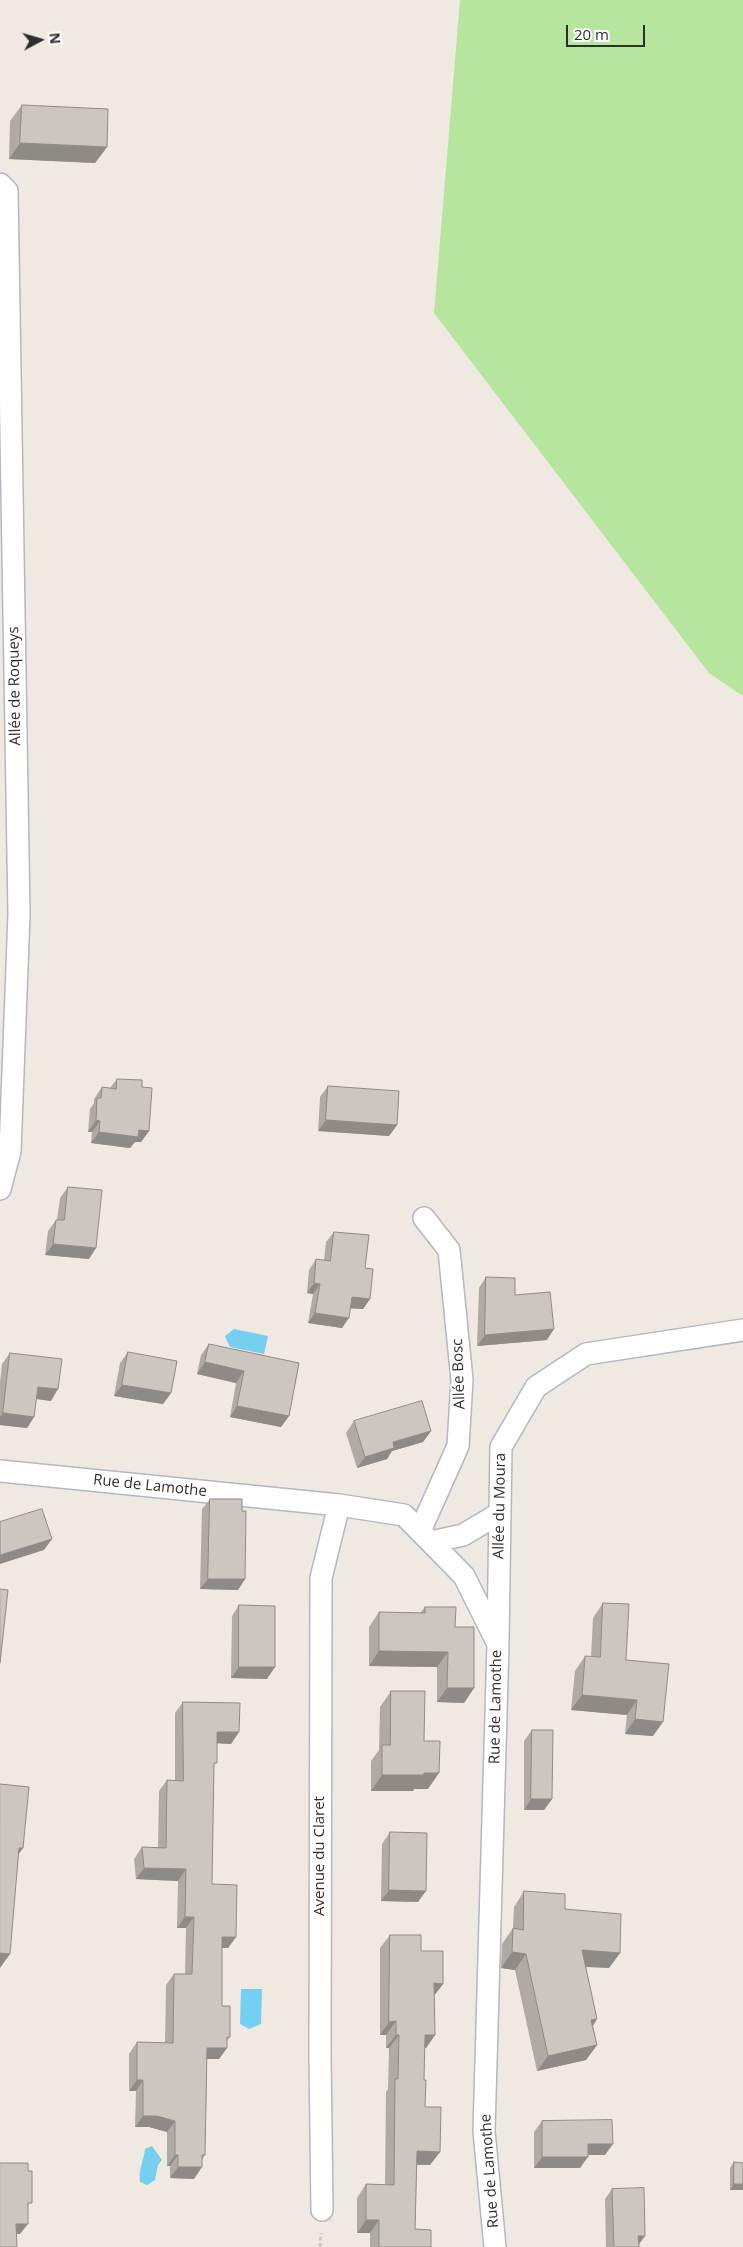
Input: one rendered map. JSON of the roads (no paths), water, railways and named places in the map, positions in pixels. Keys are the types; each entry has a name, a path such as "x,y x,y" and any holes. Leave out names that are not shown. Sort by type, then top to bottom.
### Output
{"street":[{"name":"Allée de Roqueys","path":"0,184 7,191 19,914 10,1151 0,1189"},
{"name":"Allée Bosc","path":"424,1218 449,1250 462,1380 458,1446 425,1536"},
{"name":"Allée du Moura","path":"498,1644 500,1447 536,1388 586,1354 743,1330"},
{"name":"Rue de Lamothe","path":"0,1471 339,1505 404,1515 464,1576 498,1644 484,2131 495,2247"},
{"name":"Avenue du Claret","path":"322,2210 320,2056 321,1578 339,1505"},
{"path":"425,1536 463,1535 500,1514"}],"water":[{"path":"234,1329 268,1336 264,1354 230,1347 225,1336"},
{"path":"241,1989 262,1989 261,2024 249,2029 240,2024"},
{"path":"152,2146 162,2160 158,2165 155,2180 147,2185 140,2182 140,2173 145,2149"}]}
